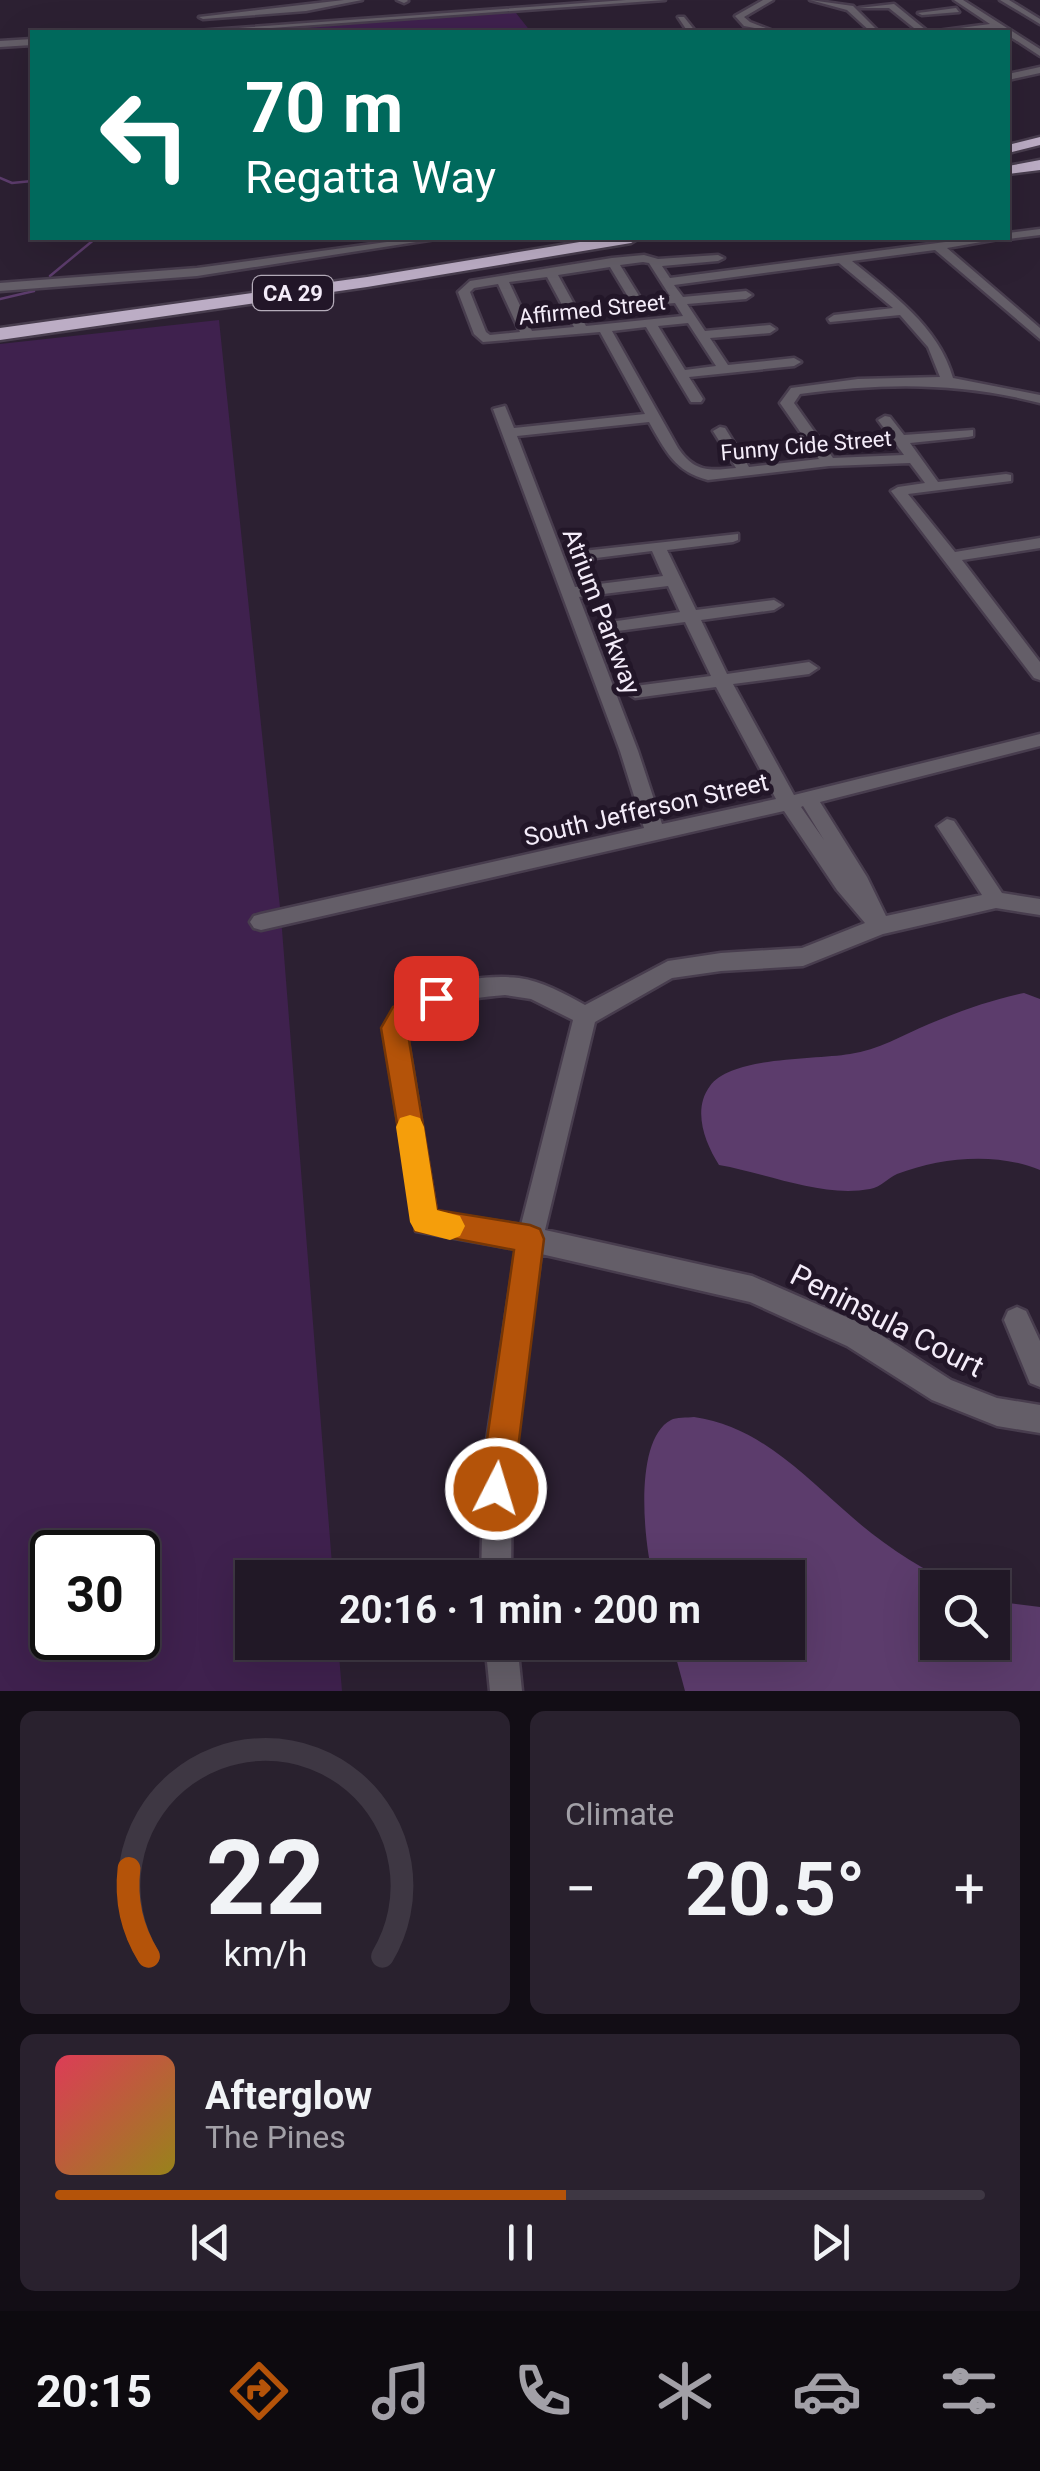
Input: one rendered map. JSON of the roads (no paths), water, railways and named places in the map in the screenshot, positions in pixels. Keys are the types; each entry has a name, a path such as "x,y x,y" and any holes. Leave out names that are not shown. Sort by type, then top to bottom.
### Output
{"highway":[{"path":"1010,148 1040,141"},
{"path":"1010,159 1040,154"},
{"path":"1010,170 1040,165"},
{"name":"CA 29","path":"0,319 329,274 538,240"},
{"name":"CA 29","path":"0,334 328,288 620,240"},
{"path":"585,246 633,240"}],"street":[{"path":"203,16 306,10 356,0"},
{"path":"484,0 492,11"},
{"path":"217,30 661,0"},
{"path":"766,30 746,24 739,16 769,0"},
{"path":"814,0 850,8 872,30"},
{"path":"1004,0 1040,22"},
{"path":"194,2 203,16"},
{"path":"922,13 941,12 957,5 1005,30"},
{"path":"863,8 891,6 921,30"},
{"path":"941,12 971,29 998,26"},
{"path":"203,16 203,30"},
{"path":"680,19 690,30"},
{"path":"1010,33 1040,53"},
{"path":"1018,38 1040,35"},
{"path":"0,44 30,42"},
{"path":"1010,76 1040,70"},
{"path":"1010,236 1040,232"},
{"path":"1026,234 1040,245"},
{"path":"0,288 197,272 422,240"},
{"path":"667,282 983,240"},
{"path":"938,246 1040,335"},
{"path":"528,335 502,280 636,257 655,263 718,258"},
{"path":"842,259 902,311 940,353 947,379"},
{"path":"612,261 638,303"},
{"path":"655,263 724,370"},
{"path":"550,271 582,330"},
{"name":"Affirmed Street","path":"502,280 470,285 464,292 480,334 497,339 692,319"},
{"path":"615,305 746,295"},
{"path":"834,319 902,311"},
{"path":"650,323 696,399"},
{"name":"Funny Cide Street","path":"604,328 682,465 694,473 914,459"},
{"path":"702,335 770,328"},
{"path":"680,374 794,362"},
{"path":"829,462 787,403 796,391 947,379 1005,388 1040,399"},
{"name":"Atrium Parkway","path":"500,410 655,832"},
{"path":"509,433 654,417"},
{"path":"885,420 934,486"},
{"path":"720,431 746,472"},
{"path":"900,440 968,432"},
{"path":"1006,478 898,491 1040,674"},
{"path":"580,556 733,537"},
{"path":"951,557 1040,542"},
{"path":"657,546 720,680 800,800 844,887 880,926"},
{"path":"568,593 674,580"},
{"path":"610,627 774,605"},
{"path":"635,692 809,668"},
{"name":"South Jefferson Street","path":"261,922 800,800 1040,740"},
{"path":"947,826 996,900"},
{"path":"496,1560 498,1460 530,1239 585,1016 668,970 721,962 803,958 880,926 996,900 1040,907"},
{"name":"Peninsula Court","path":"585,1016 555,999 518,987 436,998 402,1014 394,1028 425,1222 530,1239 752,1289 857,1336 942,1390 997,1412 1040,1418"},
{"path":"1018,1320 1040,1373"},
{"path":"503,1660 506,1691"}],"waterway":[{"path":"0,178 12,183 30,181"},
{"path":"50,276 94,240"},
{"path":"0,299 34,291"}]}
